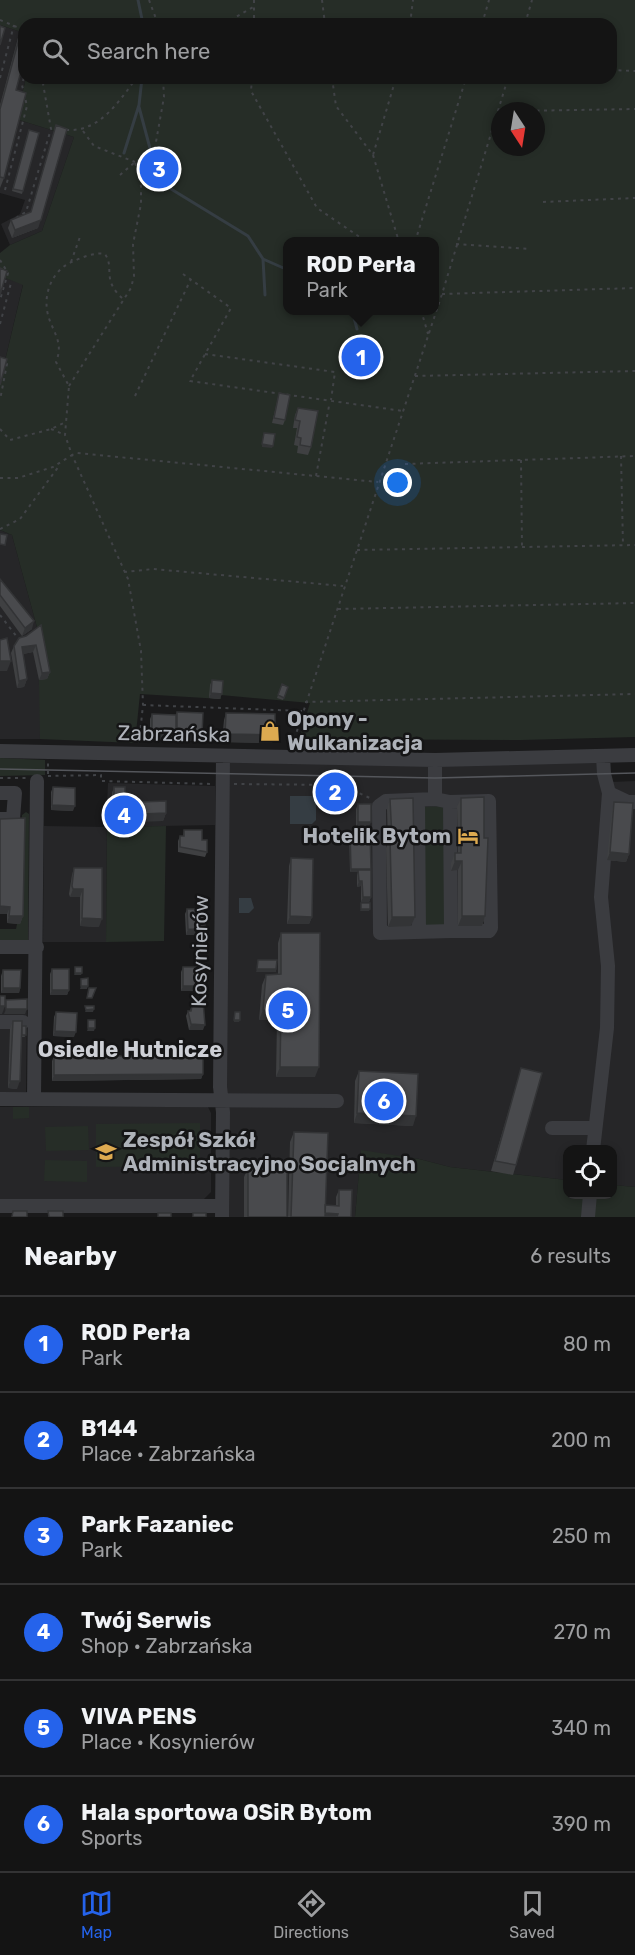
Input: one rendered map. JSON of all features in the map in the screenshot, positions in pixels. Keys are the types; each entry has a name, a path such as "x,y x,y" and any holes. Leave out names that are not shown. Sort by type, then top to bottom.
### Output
{"street":[{"name":"Zabrzańska","path":"0,751 435,760 635,755"},
{"name":"Kosynierów","path":"222,1211 223,756"},
{"path":"593,1145 607,1028 608,966 601,897 609,793 604,774 603,756"},
{"path":"435,760 435,799"},
{"path":"34,1099 37,806 43,778"},
{"path":"0,793 15,793 14,819 0,819"},
{"path":"609,793 628,802 635,802"},
{"path":"435,799 450,802 489,801 491,808 491,928 489,931 380,933 379,806 435,799"},
{"path":"418,801 419,931"},
{"path":"450,802 451,931"},
{"path":"14,806 37,806"},
{"path":"0,947 37,947"},
{"path":"0,1022 23,1022"},
{"path":"0,1099 221,1098 337,1101"},
{"path":"552,1128 595,1128"},
{"path":"588,1217 590,1199"},
{"path":"0,1206 70,1211 222,1211"}],"path":[{"path":"149,0 156,18"},
{"path":"254,0 254,18"},
{"path":"322,0 324,18"},
{"path":"410,18 412,0"},
{"path":"484,18 489,0"},
{"path":"527,18 532,0"},
{"path":"234,18 255,6"},
{"path":"0,20 18,27"},
{"path":"0,78 14,25"},
{"path":"617,70 635,71"},
{"path":"5,190 27,106 22,84"},
{"path":"16,218 26,212 51,129 43,84"},
{"path":"51,129 83,131 112,110 132,84"},
{"path":"120,175 135,162 153,154 164,97 164,84"},
{"path":"252,84 251,91 317,208 360,237"},
{"path":"333,84 336,106 373,155 398,237"},
{"path":"373,155 394,84"},
{"path":"416,237 464,84"},
{"path":"501,102 506,84"},
{"path":"545,110 635,109"},
{"path":"83,131 94,146 135,162"},
{"path":"439,304 491,136"},
{"path":"135,162 141,186 140,218 133,244 134,276 123,299 69,386 65,435 124,572 141,651 143,705 139,755"},
{"path":"543,202 635,198"},
{"path":"71,262 81,234"},
{"path":"456,244 529,249"},
{"path":"69,386 56,362 60,345 47,312 46,300 51,283 61,266 105,254 109,259 108,274 113,290 123,299"},
{"path":"0,260 8,273 0,300"},
{"path":"183,274 231,308 190,381 403,411"},
{"path":"135,396 190,279"},
{"path":"0,324 11,283"},
{"path":"442,294 635,288"},
{"path":"423,315 429,336"},
{"path":"289,758 302,711 436,315"},
{"path":"205,354 335,372 331,400"},
{"path":"0,360 7,364 0,400"},
{"path":"415,376 635,371"},
{"path":"316,476 328,406"},
{"path":"0,429 10,440 51,429 66,422"},
{"path":"51,429 65,435"},
{"path":"0,529 20,519 61,464 72,455 378,482"},
{"path":"621,456 623,545"},
{"path":"405,464 635,456"},
{"path":"521,460 522,548"},
{"path":"0,478 18,478 61,464"},
{"path":"357,550 635,545"},
{"path":"124,572 153,569 344,586"},
{"path":"336,609 635,603"},
{"path":"0,615 18,638"},
{"path":"305,702 635,694"},
{"path":"143,705 302,711"},
{"path":"43,778 102,775 101,781 217,784"},
{"path":"228,783 341,785 383,804"}],"shaded area":[{"path":"0,0 635,0 635,737 521,740 299,739 310,703 221,695 221,699 140,694 135,743 40,739 38,631 12,535 0,530 0,382 23,285 0,276 0,253 10,245 42,231 74,137 16,119 25,84 617,84 617,18 18,18 18,31 0,25"},
{"path":"0,25 18,31 18,84 25,84 16,119 74,137 42,231 10,245 1,224 20,214 25,200 0,193"},
{"path":"0,276 23,284 0,382"},
{"path":"0,530 12,535 38,631 49,739 0,739"},
{"path":"223,756 603,756 611,782 635,781 635,1187 617,1185 617,1145 563,1145 563,1180 450,1167 419,1159 361,1151 355,1217 226,1217"},
{"path":"0,758 45,760 45,775 0,776"},
{"path":"108,783 215,786 215,825 107,827 106,942 43,942 44,826 106,827"},
{"path":"290,796 316,796 316,820 312,824 290,824"},
{"path":"446,806 446,925 422,925 421,807"},
{"path":"26,812 29,814 28,942 0,943 0,929 16,929 17,924 20,923 22,815"},
{"path":"166,826 164,941 106,942 107,827"},
{"path":"239,898 251,898 254,908 249,913 239,913"},
{"path":"27,1002 26,1092 0,1092 0,1003"},
{"name":"Zespół Szkół Administracyjno Socjalnych","path":"0,1107 208,1107 211,1113 211,1192 204,1199 0,1200"},
{"path":"13,1107 29,1107 29,1118 13,1119"},
{"path":"200,1123 200,1166 96,1167 96,1124"},
{"path":"88,1126 89,1150 46,1151 45,1127"},
{"path":"361,1150 419,1159 450,1167 563,1180 563,1199 617,1199 617,1185 635,1187 635,1217 355,1217"},
{"path":"45,1160 87,1161 87,1182 44,1181"}],"building":[{"path":"0,26 5,28 0,45"},
{"path":"18,42 16,90 26,93 4,178 0,177 0,109"},
{"path":"56,125 67,129 41,220 15,230 11,220 31,212"},
{"path":"29,130 39,133 23,191 13,189"},
{"path":"0,268 7,271 0,295"},
{"path":"0,357 7,359 0,385"},
{"path":"279,393 290,395 285,420 274,418"},
{"path":"298,408 318,411 311,447 300,445 301,438 297,437 300,421 295,420"},
{"path":"264,433 275,434 273,446 262,444"},
{"path":"0,534 7,535 5,545 0,544"},
{"path":"0,579 34,621 25,628 0,595"},
{"path":"41,625 50,672 42,673 36,645 22,647 27,679 19,681 14,646 19,638 26,636"},
{"path":"7,638 11,661 0,661 0,640"},
{"path":"212,680 223,681 222,694 211,693"},
{"path":"282,684 288,687 284,698 278,695"},
{"path":"177,712 203,713 202,734 177,733"},
{"path":"226,713 275,714 275,735 225,734"},
{"path":"152,714 176,715 176,735 152,734"},
{"path":"332,785 340,785 340,794 331,794"},
{"path":"53,787 75,788 75,806 52,805"},
{"path":"114,787 125,787 125,803 115,803 114,806"},
{"path":"484,797 484,838 488,838 485,916 462,916 462,861 455,861 455,853 461,853 461,798"},
{"path":"413,798 415,917 392,917 390,799"},
{"path":"166,801 166,813 116,815 115,803"},
{"path":"614,802 633,803 629,854 610,852"},
{"path":"358,804 371,804 371,822 358,822"},
{"path":"25,818 23,916 9,916 10,907 0,906 0,819"},
{"path":"184,830 202,830 202,840 207,840 207,852 180,847 180,836 184,836"},
{"path":"350,831 370,831 371,869 351,869"},
{"path":"291,858 313,859 312,917 290,916"},
{"path":"74,868 102,868 102,919 82,918 83,889 73,889"},
{"path":"358,870 371,870 371,897 363,897 362,881 359,881"},
{"path":"361,903 370,903 370,909 361,909"},
{"path":"187,909 203,909 206,930 188,929"},
{"path":"281,933 320,933 319,1067 280,1067 281,1011 263,1010 266,975 281,974"},
{"path":"258,960 277,960 276,969 257,969"},
{"path":"75,967 82,967 82,973 75,973"},
{"path":"183,967 201,967 201,986 183,986"},
{"path":"52,969 69,969 69,990 52,990"},
{"path":"3,970 21,970 20,988 3,988"},
{"path":"88,978 88,986 81,986 81,979"},
{"path":"89,988 96,988 92,998 87,998"},
{"path":"0,996 5,996 5,1006 0,1006"},
{"path":"27,999 27,1009 6,1009 6,1000"},
{"path":"193,1001 203,1001 205,1025 191,1024 188,1011 191,1011"},
{"path":"85,1006 94,1006 94,1009 86,1010"},
{"path":"56,1012 77,1013 76,1032 55,1031"},
{"path":"235,1012 240,1012 240,1020 234,1020"},
{"path":"88,1020 95,1020 95,1028 88,1028"},
{"path":"13,1021 22,1021 20,1081 10,1081"},
{"path":"22,1026 26,1026 26,1035 22,1035"},
{"path":"99,1055 99,1058 111,1055 111,1058 116,1058 116,1055 140,1058 140,1055 147,1055 147,1058 152,1058 153,1055 160,1055 160,1057 172,1055 172,1058 185,1055 185,1058 191,1058 191,1055 203,1058 203,1074 54,1075 54,1056 66,1059 66,1056 92,1058 92,1056"},
{"path":"521,1068 542,1073 516,1165 495,1161"},
{"path":"359,1071 418,1074 416,1116 357,1113"},
{"path":"294,1132 328,1133 325,1217 291,1217"},
{"path":"248,1167 287,1167 287,1217 248,1217"},
{"path":"339,1190 352,1190 351,1217 337,1217 338,1214 325,1213 325,1205 339,1206"},
{"path":"13,1211 27,1211 27,1217 12,1217"},
{"path":"48,1211 63,1211 63,1217 49,1217"},
{"path":"158,1213 171,1213 171,1217 158,1217"},
{"path":"193,1213 206,1213 206,1217 193,1217"}],"waterway":[{"path":"138,0 142,18"},
{"path":"124,153 139,105 141,84"},
{"path":"139,107 151,152"},
{"path":"153,155 163,180 171,189 248,236 263,259 265,295"},
{"path":"263,259 283,268"},
{"path":"353,315 357,329"}],"tram line":[{"path":"0,769 435,778 635,773"}],"place":[{"name":"Park Fazaniec","path":"159,169"},
{"name":"ROD Perła","path":"361,357"},
{"name":"Opony - Wulkanizacja","path":"270,731"},
{"name":"B144","path":"335,792"},
{"name":"Twój Serwis","path":"124,815"},
{"name":"Hotelik Bytom","path":"468,836"},
{"name":"VIVA PENS","path":"288,1010"},
{"name":"Hala sportowa OSiR Bytom","path":"384,1101"},
{"name":"Zespół Szkół Administracyjno Socjalnych","path":"106,1152"}],"district":[{"name":"Osiedle Hutnicze","path":"130,1049"}]}
